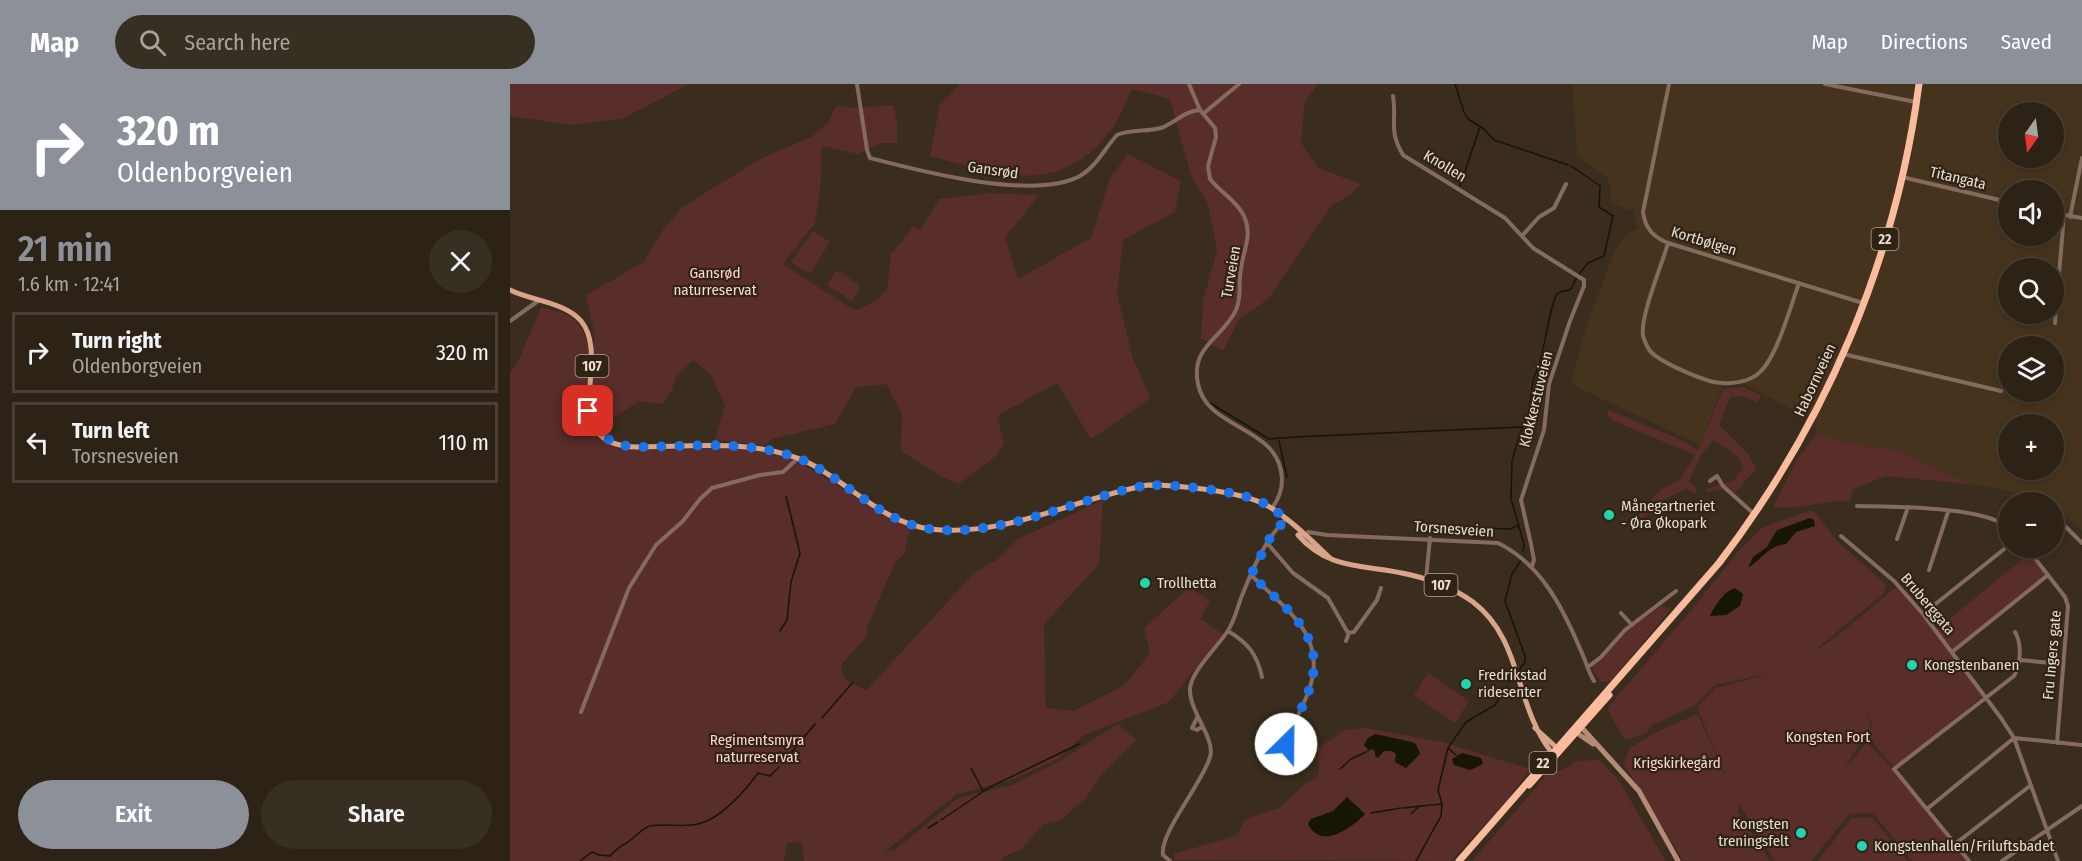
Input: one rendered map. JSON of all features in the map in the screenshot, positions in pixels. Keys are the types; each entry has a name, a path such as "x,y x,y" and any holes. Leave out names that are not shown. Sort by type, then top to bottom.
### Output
{"highway":[{"name":"Habornveien","path":"1459,861 1578,729 1719,563 1755,514 1804,435 1843,354 1879,261 1902,177 1919,84"}],"main road":[{"name":"107","path":"510,290 571,312 581,321 588,332 592,356 588,411 597,430 608,439 628,446 747,447 797,458 822,470 895,517 928,528 963,529 1011,523 1148,485 1167,485 1248,498 1272,508 1286,519 1306,543 1318,553 1350,566 1411,574 1426,579 1464,597 1487,614 1504,638 1535,728 1555,752"}],"street":[{"name":"Gansrød","path":"857,84 870,158 1009,186 1075,178 1101,157 1117,135 1159,128 1173,123 1192,110 1200,110"},
{"path":"1189,84 1200,110"},
{"path":"1204,113 1239,84"},
{"name":"Kortbølgen","path":"1669,84 1643,212 1645,222 1651,232 1668,243 1864,303"},
{"path":"1825,84 1917,102"},
{"name":"Knollen","path":"1393,96 1393,131 1395,141 1403,155 1505,218 1533,248 1579,275"},
{"name":"Turveien","path":"1200,110 1215,128 1216,137 1208,166 1210,179 1236,204 1244,216 1249,242 1240,269 1240,295 1236,310 1227,324 1208,342 1199,358 1196,374 1198,386 1206,404 1255,434 1277,458 1282,482 1279,498 1272,508"},
{"path":"2070,217 2082,158"},
{"name":"Titangata","path":"1902,177 1998,200"},
{"path":"1522,236 1539,217 1554,208 1566,184"},
{"path":"2064,216 2082,218"},
{"path":"1668,243 1644,320 1644,338 1649,350 1658,357 1712,382 1736,382 1761,372 1776,345 1799,282"},
{"name":"Klokkerstuveien","path":"1532,566 1533,552 1521,500 1544,430 1549,384 1584,286 1579,275"},
{"path":"510,321 538,301"},
{"path":"1843,354 1998,390"},
{"path":"581,712 629,588 656,545 712,488 760,475 781,473 797,458"},
{"path":"1710,481 1716,476 1723,486 1755,514"},
{"path":"1857,506 1908,507 1992,518 1998,521"},
{"path":"1897,539 1908,507"},
{"path":"1929,570 1948,512"},
{"path":"1168,860 1162,852 1164,842 1198,783 1211,755 1210,742 1197,718 1190,687 1193,678 1228,632 1251,575 1267,543 1273,532 1286,519"},
{"path":"2064,525 2082,543"},
{"name":"Torsnesveien","path":"1308,532 1327,535 1430,538 1498,543 1515,551 1532,566 1558,603 1594,681"},
{"name":"Bruberggata","path":"1840,536 1894,581 1923,614 2014,738 2058,861"},
{"path":"1426,579 1430,538"},
{"path":"1267,543 1293,573 1328,598 1349,633"},
{"path":"1923,614 1998,554"},
{"name":"Fru Ingers gate","path":"2035,558 2065,597 2068,606 2057,742"},
{"path":"1952,652 2048,574"},
{"path":"1251,575 1301,624 1313,654 1314,670 1311,687 1286,744"},
{"path":"1349,633 1354,632 1377,600 1381,588"},
{"path":"1588,667 1632,625 1676,591"},
{"path":"1621,613 1632,625"},
{"path":"1228,632 1246,643 1254,653 1262,677"},
{"path":"1969,861 1894,769 2014,676 2019,660 2020,644 2015,632"},
{"path":"1346,641 1349,633"},
{"path":"2019,660 2063,664"},
{"path":"1197,718 1192,728 1197,730 1202,727"},
{"path":"1578,729 1639,790 1678,861"},
{"path":"1927,809 2014,738 2082,746"},
{"path":"1955,844 2031,785"},
{"path":"2002,861 2082,806"}],"shaded area":[{"path":"1573,84 2082,84 2082,530 2064,515 2064,492 2014,492 1970,484 1898,451 1844,442 1817,433 1814,422 1806,416 1744,384 1722,386 1700,445 1571,384 1586,327 1614,253 1624,236 1638,228 1633,209 1626,209 1609,201 1612,191 1608,179 1577,155"},
{"path":"1810,518 1814,520 1815,526 1796,532 1786,544 1770,550 1748,568 1753,557 1767,547 1777,530"},
{"path":"1735,588 1743,594 1740,606 1726,615 1710,616 1723,596"},
{"path":"1375,734 1412,742 1416,744 1420,754 1406,768 1395,762 1396,754 1392,751 1384,751 1378,758 1372,749 1366,752 1368,749 1364,745 1368,738"},
{"path":"1462,753 1481,758 1483,764 1470,770 1454,765 1452,759"},
{"path":"1347,797 1365,814 1353,825 1337,834 1321,836 1314,832 1308,824 1311,819 1333,811"}],"green space":[{"path":"510,84 689,84 624,118 573,125 510,116"},
{"path":"960,84 1318,84 1305,102 1301,143 1318,168 1361,184 1351,194 1331,206 1268,299 1239,319 1223,351 1201,338 1203,301 1217,251 1208,204 1191,175 1170,99 1132,89 1114,126 1094,149 1073,164 1052,173 1030,176 982,170 930,156 940,105"},
{"name":"Gansrød naturreservat","path":"837,105 854,108 893,105 897,122 897,143 880,143 858,154 822,146 820,192 815,223 783,264 852,309 858,310 877,300 887,290 891,254 914,226 920,230 939,199 992,193 1039,195 1005,238 1018,279 1091,238 1110,178 1128,154 1181,181 1175,212 1123,240 1117,293 1133,359 1151,398 1091,439 1057,383 997,416 1004,443 996,456 959,484 944,478 901,451 902,413 886,384 856,387 835,424 772,439 765,445 715,440 725,405 711,375 693,360 675,378 672,390 663,404 639,401 603,425 592,410 595,336 586,295 644,262 664,228 684,206 762,158 811,137 828,123"},
{"path":"813,231 830,242 810,274 791,262"},
{"path":"839,271 859,285 860,289 852,301 827,285 835,272"},
{"name":"Regimentsmyra naturreservat","path":"541,307 568,315 582,330 588,344 589,359 586,407 590,422 599,436 611,444 650,450 740,448 778,454 817,472 871,507 910,527 904,554 895,563 869,622 865,638 841,665 844,678 866,691 974,573 998,559 1018,539 1103,500 1099,564 1044,624 1046,708 1073,711 1125,685 1150,653 1144,628 1189,587 1210,601 1200,619 1223,634 1169,702 1084,735 1058,759 1009,781 957,794 884,852 895,850 958,798 1012,785 1058,762 1118,724 1136,740 1101,775 1086,798 1061,820 1044,824 1021,849 1000,861 804,861 802,843 788,842 784,861 510,861 510,374 520,357"},
{"path":"1744,387 1761,396 1757,402 1743,396 1730,397 1719,425 1749,455 1756,469 1731,495 1723,489 1707,492 1706,489 1734,480 1743,468 1739,458 1714,440 1701,455 1689,481 1698,490 1694,493 1686,488 1664,500 1633,528 1628,528 1660,490 1680,480 1695,455 1614,421 1608,415 1608,410 1677,438 1698,450 1723,389"},
{"path":"1817,433 1844,442 1898,451 1970,484 1885,476 1852,490 1851,501 1773,507 1798,458"},
{"path":"1808,511 1815,512 1837,541 1887,585 1883,594 1810,654 1836,637 1896,587 1922,615 1983,696 1894,768 1866,734 1873,724 1866,711 1871,724 1844,770 1867,742 1894,770 1966,861 1912,861 1873,813 1849,814 1811,861 1775,861 1739,804 1737,811 1770,861 1683,861 1623,763 1631,747 1695,715 1699,717 1726,778 1697,707 1716,688 1771,673 1715,685 1694,706 1652,725 1645,734 1625,740 1608,711 1608,707 1738,552 1762,528"},
{"path":"2024,558 2034,558 2047,574 1952,651 1936,630"},
{"path":"1662,606 1671,609 1611,681 1602,682 1592,667 1629,628"},
{"path":"1428,673 1469,701 1455,723 1414,695"},
{"path":"1365,728 1442,742 1530,769 1507,800 1451,861 1174,860 1174,854 1238,835 1243,822 1250,817 1279,808 1309,781 1315,779 1319,772 1318,748 1345,730"},
{"path":"1599,760 1619,781 1666,861 1472,861 1547,775 1568,767 1576,761"},
{"name":"Kongstenhallen/Friluftsbadet","path":"1872,817 1908,861 1818,861 1851,818"}],"waterway":[{"path":"1455,84 1468,119 1484,129 1494,140 1568,165"},
{"path":"1460,186 1480,127"},
{"path":"1571,166 1600,186 1599,207 1613,216 1604,256 1588,263 1579,274"},
{"path":"1539,365 1555,297 1558,293 1571,289 1577,277"},
{"path":"1521,431 1529,413 1533,381 1537,370"},
{"path":"1210,403 1269,439 1452,430"},
{"path":"1454,430 1522,427"},
{"path":"1520,433 1512,461 1511,499 1524,544 1523,551"},
{"path":"1279,441 1287,477"},
{"path":"780,631 787,620 791,582 800,553 786,496"},
{"path":"1458,527 1510,529 1519,525"},
{"path":"1519,670 1525,662 1525,656 1505,601 1512,574 1521,560"},
{"path":"1509,682 1514,675"},
{"path":"822,718 853,682"},
{"path":"1416,861 1441,816 1442,804 1438,790 1448,748 1466,722 1495,705 1507,686"},
{"path":"785,760 815,724"},
{"path":"941,820 990,787 1079,744"},
{"path":"1448,748 1456,755"},
{"path":"1340,769 1351,759 1366,752"},
{"path":"580,861 592,852 610,856 647,827 692,825 707,821 732,803 758,773 770,776 779,767"},
{"path":"971,768 983,791"},
{"path":"1433,805 1441,804"},
{"path":"1403,808 1431,805"},
{"path":"1411,814 1419,806"},
{"path":"1371,813 1401,808"},
{"path":"928,828 938,822"}],"place":[{"name":"Månegartneriet - Øra Økopark","path":"1609,515"},
{"name":"Trollhetta","path":"1145,583"},
{"name":"Kongstenbanen","path":"1912,665"},
{"name":"Fredrikstad ridesenter","path":"1466,684"},
{"name":"Kongsten treningsfelt","path":"1801,833"},
{"name":"Kongstenhallen/Friluftsbadet","path":"1862,846"}],"route":[{"path":"588,411 599,433 619,444 636,447 740,446 763,449 797,458 822,470 886,513 912,525 928,528 963,529 1011,523 1148,485 1167,485 1259,501 1286,519 1273,532 1251,575 1301,624 1311,646 1314,662 1311,687 1286,744"}],"park label":[{"name":"Kongsten Fort","path":"1828,737"},
{"name":"Krigskirkegård","path":"1677,763"}]}
